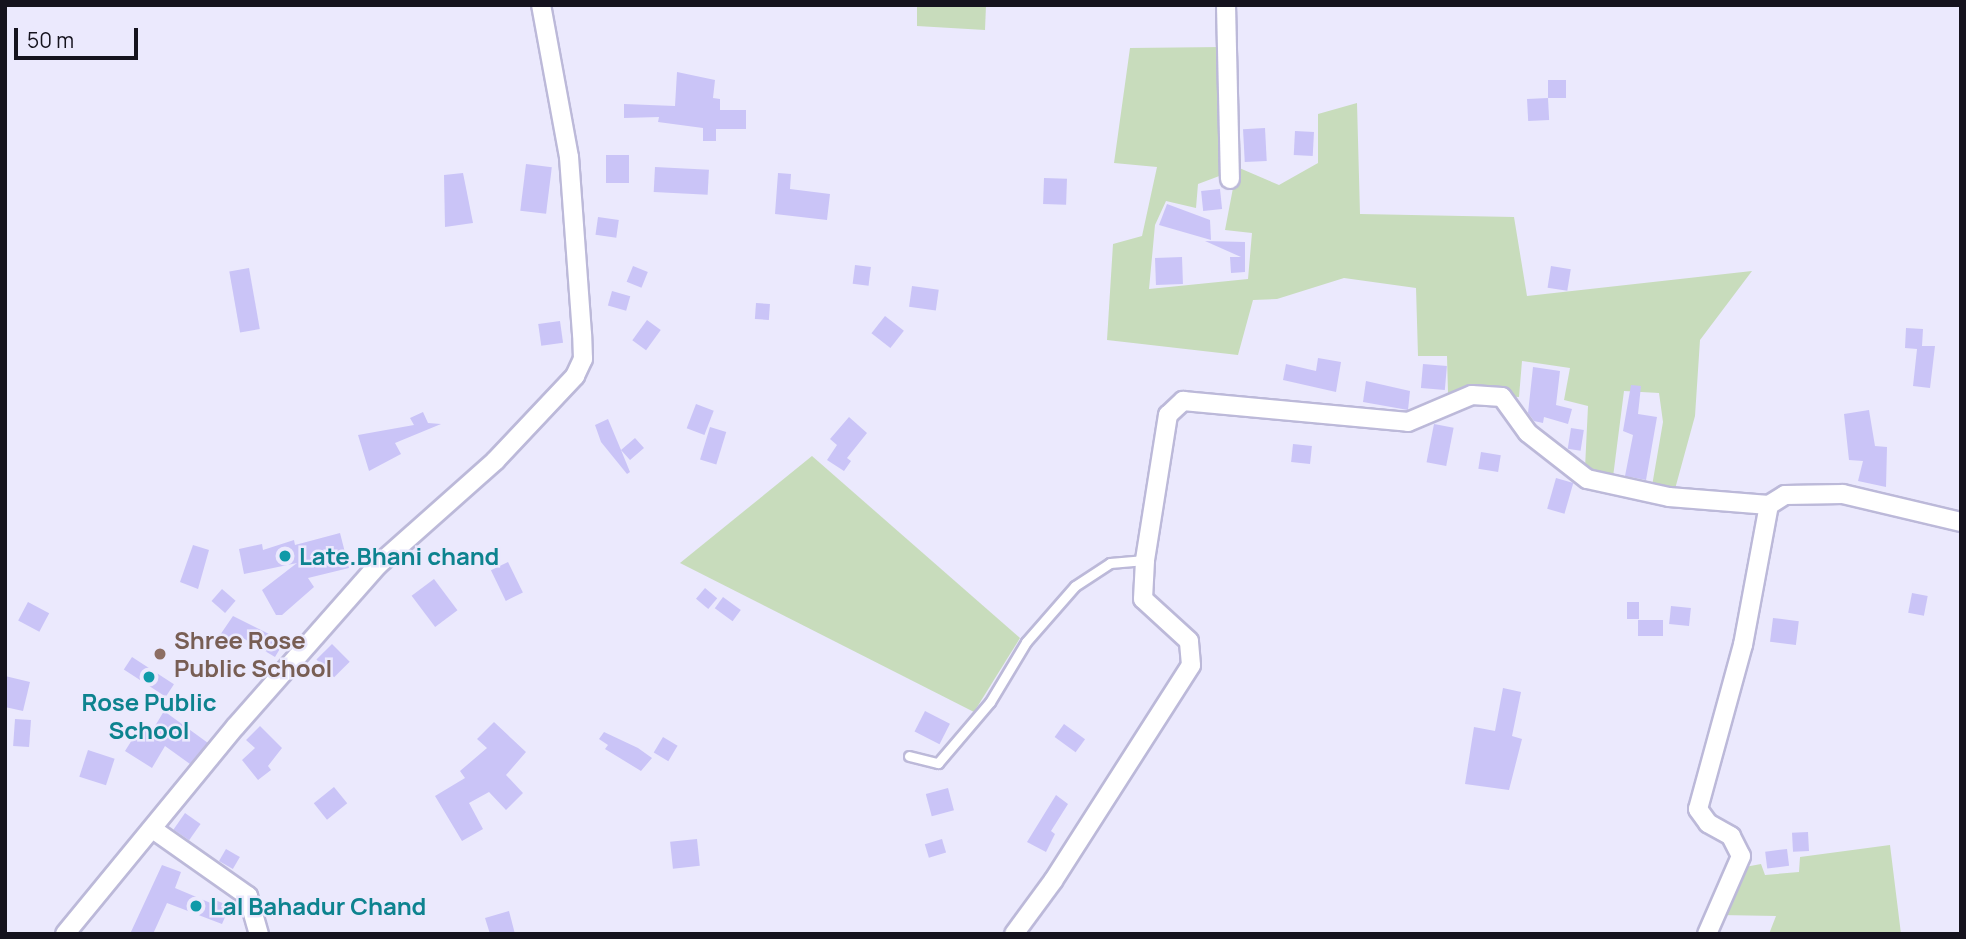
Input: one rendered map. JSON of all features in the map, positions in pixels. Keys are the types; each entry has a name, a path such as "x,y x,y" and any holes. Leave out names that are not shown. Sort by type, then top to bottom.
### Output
{"street":[{"path":"65,934 154,830 236,726 378,565 495,461 575,376 583,359 569,157 541,5"},
{"path":"1226,5 1230,179"},
{"path":"1014,934 1053,881 1191,666 1189,641 1143,599 1145,560 1168,415 1183,401 1408,422 1472,395 1502,397 1528,433 1587,479 1669,497 1769,505 1785,495 1843,494 1961,522"},
{"path":"1707,934 1741,856 1731,836 1708,823 1698,809 1743,645 1769,505"},
{"path":"154,830 248,896 259,934"}],"lane":[{"path":"909,756 938,763 990,702 1026,642 1075,586 1110,563 1145,560"}],"green space":[{"path":"917,5 986,5 985,30 917,26"},
{"path":"1223,47 1222,175 1198,184 1196,208 1166,201 1155,225 1149,289 1248,279 1252,233 1225,230 1237,167 1279,185 1318,163 1318,114 1357,103 1360,214 1514,217 1527,296 1752,271 1700,340 1695,416 1675,489 1652,486 1663,422 1659,393 1624,391 1613,477 1585,468 1588,406 1564,400 1570,368 1522,361 1519,397 1448,393 1447,356 1418,356 1416,288 1344,278 1277,299 1253,300 1238,355 1107,340 1113,244 1142,236 1157,167 1114,163 1130,48"},
{"path":"812,456 1020,638 974,712 680,563"},
{"path":"1890,845 1901,934 1769,934 1776,916 1720,915 1745,867 1761,864 1765,875 1799,872 1800,857"}],"building":[{"path":"677,72 715,80 713,98 720,99 720,110 746,110 746,129 716,129 716,141 703,141 703,128 658,122 659,117 624,118 624,104 675,106"},
{"path":"1548,80 1566,80 1566,98 1548,98"},
{"path":"1548,98 1549,120 1528,121 1527,99"},
{"path":"1265,128 1267,161 1245,162 1243,129"},
{"path":"1295,131 1314,132 1313,156 1294,155"},
{"path":"606,155 629,155 629,183 606,183"},
{"path":"526,164 552,167 546,214 520,211"},
{"path":"655,167 709,170 708,195 654,192"},
{"path":"463,173 473,223 445,227 444,175"},
{"path":"778,173 791,174 790,189 830,194 827,220 775,214"},
{"path":"1044,178 1067,179 1066,205 1043,204"},
{"path":"1220,189 1222,209 1203,211 1201,191"},
{"path":"1167,204 1210,220 1211,240 1159,225"},
{"path":"598,217 619,220 616,238 595,235"},
{"path":"1205,241 1245,242 1245,272 1231,273 1230,257 1241,257"},
{"path":"1182,257 1183,284 1156,285 1155,258"},
{"path":"855,265 871,267 869,286 853,284"},
{"path":"633,266 648,272 641,288 627,282"},
{"path":"1551,266 1571,269 1567,291 1548,288"},
{"path":"249,268 260,329 240,333 229,271"},
{"path":"912,286 939,290 936,311 909,307"},
{"path":"612,291 630,296 626,311 608,305"},
{"path":"756,303 770,304 769,320 755,319"},
{"path":"885,316 904,331 890,348 871,333"},
{"path":"647,320 661,330 646,350 632,340"},
{"path":"560,321 563,343 541,346 538,324"},
{"path":"1906,328 1923,329 1922,346 1935,346 1930,388 1913,386 1917,349 1905,348"},
{"path":"1318,358 1341,362 1336,392 1283,380 1286,364 1316,371"},
{"path":"1423,364 1447,366 1445,390 1421,388"},
{"path":"1533,367 1560,371 1556,405 1572,409 1568,424 1544,417 1543,423 1534,421 1528,413"},
{"path":"1366,381 1410,391 1408,410 1363,402"},
{"path":"1631,385 1641,386 1638,414 1657,417 1646,480 1625,476 1633,435 1623,431"},
{"path":"696,404 714,411 704,435 687,428"},
{"path":"1869,410 1875,446 1887,447 1886,487 1858,481 1863,461 1849,460 1844,414"},
{"path":"423,412 428,423 441,424 395,443 401,454 369,471 358,435 414,425 410,418"},
{"path":"849,417 867,433 847,458 851,461 844,471 827,460 837,445 830,439"},
{"path":"608,419 630,472 627,474 601,442 595,425"},
{"path":"1434,424 1454,428 1446,466 1427,462"},
{"path":"710,427 726,432 716,464 700,460"},
{"path":"1571,428 1584,430 1581,451 1568,449"},
{"path":"635,438 644,448 630,460 621,450"},
{"path":"1293,444 1312,446 1310,464 1291,462"},
{"path":"1481,452 1501,455 1498,472 1478,469"},
{"path":"1556,478 1573,483 1564,514 1547,509"},
{"path":"340,533 349,568 308,578 314,587 282,615 276,615 262,590 297,563 244,574 239,549 262,544 263,550 294,540 295,545"},
{"path":"193,545 209,550 198,589 180,582"},
{"path":"508,562 523,593 506,601 491,570"},
{"path":"434,579 457,610 435,627 412,596"},
{"path":"705,588 717,598 708,609 696,599"},
{"path":"222,589 236,601 225,613 212,601"},
{"path":"1912,593 1928,596 1924,616 1908,613"},
{"path":"723,597 741,610 733,621 715,608"},
{"path":"28,602 49,613 39,632 18,621"},
{"path":"1627,602 1639,602 1639,619 1627,619"},
{"path":"1671,606 1691,608 1689,626 1669,624"},
{"path":"233,616 269,634 269,639 281,647 275,657 243,638 235,650 218,638"},
{"path":"1773,618 1799,621 1796,645 1770,642"},
{"path":"1638,620 1663,620 1663,636 1638,636"},
{"path":"332,644 350,662 334,677 316,660"},
{"name":"Rose Public School","path":"132,657 174,684 166,697 124,670"},
{"path":"5,676 30,682 23,711 5,707"},
{"path":"1503,688 1521,692 1512,736 1522,739 1509,790 1465,784 1474,727 1495,731"},
{"path":"164,711 208,743 190,764 165,746 152,768 125,751 142,724 152,731"},
{"path":"925,711 950,724 940,744 915,731"},
{"path":"15,719 31,720 29,747 13,746"},
{"path":"494,722 526,752 506,775 523,793 506,810 489,792 469,803 483,829 462,841 435,796 465,778 460,771 487,748 477,739"},
{"path":"1064,724 1085,739 1076,752 1055,737"},
{"path":"260,726 282,748 268,766 271,770 258,780 242,760 255,748 246,740"},
{"path":"604,732 638,748 652,758 641,771 605,749 608,745 599,739"},
{"path":"663,737 678,746 668,761 654,752"},
{"path":"88,750 115,759 106,785 79,777"},
{"path":"334,787 347,803 327,820 314,803"},
{"path":"948,788 954,810 932,816 926,794"},
{"path":"1056,795 1068,804 1051,831 1055,834 1046,852 1027,842"},
{"path":"185,813 201,824 189,840 174,829"},
{"path":"1808,832 1809,851 1793,852 1792,833"},
{"path":"697,839 700,866 673,869 670,842"},
{"path":"942,839 946,852 929,858 925,844"},
{"path":"226,849 240,857 233,869 219,861"},
{"path":"1787,849 1789,866 1767,869 1765,852"},
{"path":"162,865 181,872 175,888 213,904 215,900 230,906 222,924 167,903 153,934 130,934"},
{"path":"509,911 515,934 490,934 485,918"}],"place":[{"name":"Late.Bhani chand","path":"285,556"},
{"name":"Shree Rose Public School","path":"160,654"},
{"name":"Rose Public School","path":"149,677"},
{"name":"Lal Bahadur Chand","path":"196,906"}]}
